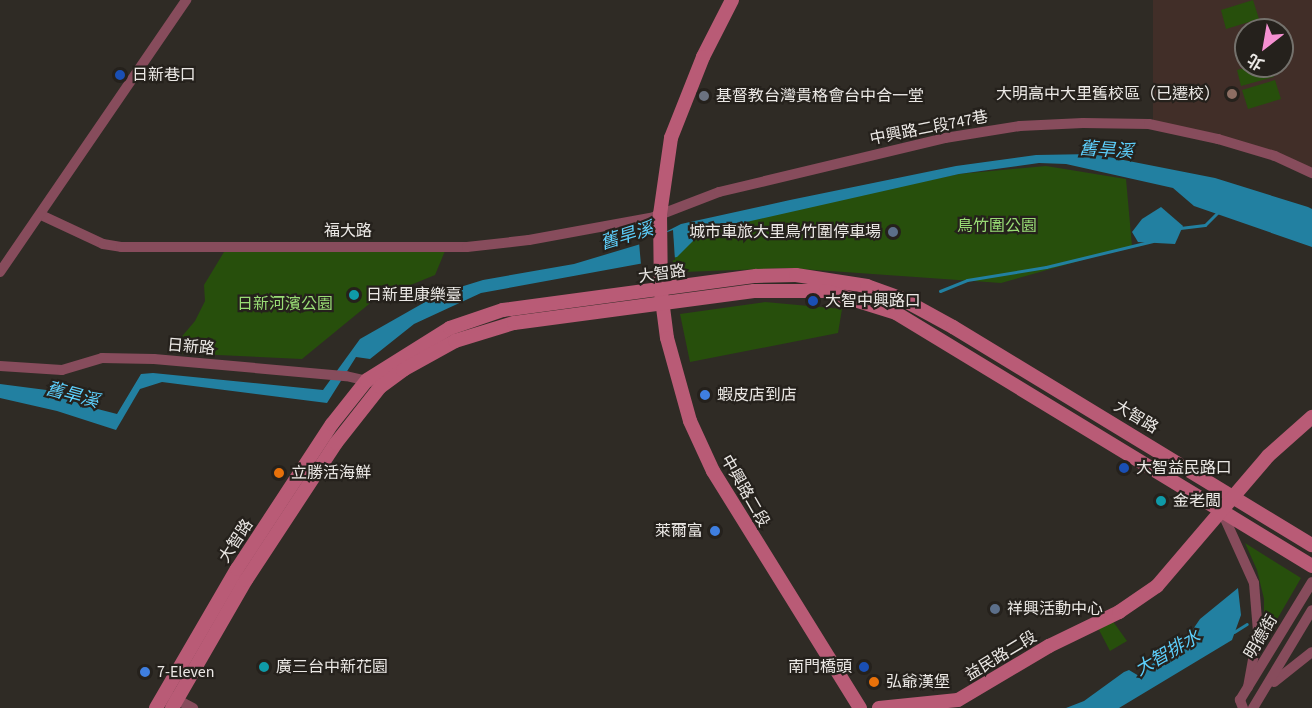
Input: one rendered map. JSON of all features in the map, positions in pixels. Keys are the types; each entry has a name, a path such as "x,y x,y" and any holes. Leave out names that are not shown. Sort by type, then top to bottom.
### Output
{"street":[{"path":"0,272 186,0"},
{"path":"660,214 671,138 703,57 732,0"},
{"name":"中興路二段747巷","path":"660,214 770,178 935,140 1020,126 1149,124 1219,137 1275,156 1312,173"},
{"name":"福大路","path":"41,215 103,244 122,247 467,247 593,230 660,214"},
{"name":"中興路二段","path":"660,214 661,298 675,376 690,421 713,471 860,708"},
{"name":"大智路","path":"156,708 172,700 257,562 374,383 423,357 484,330 661,298 756,276 796,275 836,280 884,293 953,327 1306,541"},
{"name":"大智路","path":"661,298 754,291 826,291 896,313 1312,566"},
{"name":"日新路","path":"0,366 62,370 102,358 331,374 374,383"},
{"name":"益民路二段","path":"879,708 958,700 1049,646 1119,612 1157,586 1268,456 1312,417"},
{"path":"1221,510 1254,583 1258,632 1248,687"},
{"name":"明德街","path":"1243,708 1240,700 1312,582"},
{"name":"明德街","path":"1251,708 1312,610"},
{"path":"1251,708 1279,675 1312,652"},
{"path":"172,700 193,708"}],"shaded area":[{"name":"大明高中大里舊校區（已遷校）","path":"1153,0 1312,0 1312,168 1153,122"}],"green space":[{"path":"1253,0 1259,18 1234,18 1234,27 1226,29 1221,10"},
{"path":"1239,78 1270,78 1241,86"},
{"path":"1275,80 1281,99 1248,109 1242,90"},
{"name":"鳥竹圍公園","path":"1046,166 1126,179 1132,246 1001,283 787,268 683,272 675,268 672,259 684,238 717,225 959,174"},
{"name":"日新河濱公園","path":"445,251 435,275 374,300 302,359 174,353 178,341 195,321 205,301 204,285 224,252"},
{"path":"765,302 842,309 838,333 690,362 680,314"},
{"path":"1245,543 1301,578 1268,635 1264,633 1264,599 1257,570"},
{"path":"1112,620 1127,641 1110,651 1098,628"}],"water":[{"path":"1093,154 1215,178 1308,207 1312,209 1312,247 1194,206 1173,188 1066,164 1039,163 959,174 702,232 677,257 481,293 414,324 370,359 356,357 327,403 162,382 140,389 116,430 57,411 0,398 0,384 54,391 82,405 117,414 141,374 153,373 323,390 360,339 441,293 483,280 574,264 644,243 681,224 790,200 956,166 1036,155"},
{"path":"1161,207 1183,226 1175,244 1138,242 1132,232 1142,219"},
{"path":"1238,588 1241,615 1232,640 1119,708 1066,708 1084,701 1124,672 1129,670 1139,676 1160,657 1174,657 1200,619"}],"pier":[{"path":"673,230 675,260 641,265 639,242"}],"waterway":[{"path":"1180,228 1205,225 1218,212"},
{"path":"940,291 967,280 1046,267 1153,241"},
{"name":"大智排水","path":"1234,632 1247,624"}],"place":[{"name":"日新巷口","path":"120,75"},
{"name":"大明高中大里舊校區（已遷校）","path":"1232,94"},
{"name":"基督教台灣貴格會台中合一堂","path":"704,96"},
{"name":"城市車旅大里鳥竹圍停車場","path":"893,232"},
{"name":"日新里康樂臺","path":"354,295"},
{"name":"大智中興路口","path":"813,301"},
{"name":"蝦皮店到店","path":"705,395"},
{"name":"大智益民路口","path":"1124,468"},
{"name":"立勝活海鮮","path":"279,473"},
{"name":"金老闆","path":"1161,501"},
{"name":"萊爾富","path":"715,531"},
{"name":"祥興活動中心","path":"995,609"},
{"name":"廣三台中新花園","path":"264,667"},
{"name":"南門橋頭","path":"864,667"},
{"name":"7-Eleven","path":"145,672"},
{"name":"弘爺漢堡","path":"874,682"}],"water label":[{"name":"舊旱溪","path":"1106,151"},
{"name":"舊旱溪","path":"627,237"},
{"name":"舊旱溪","path":"72,396"}]}
